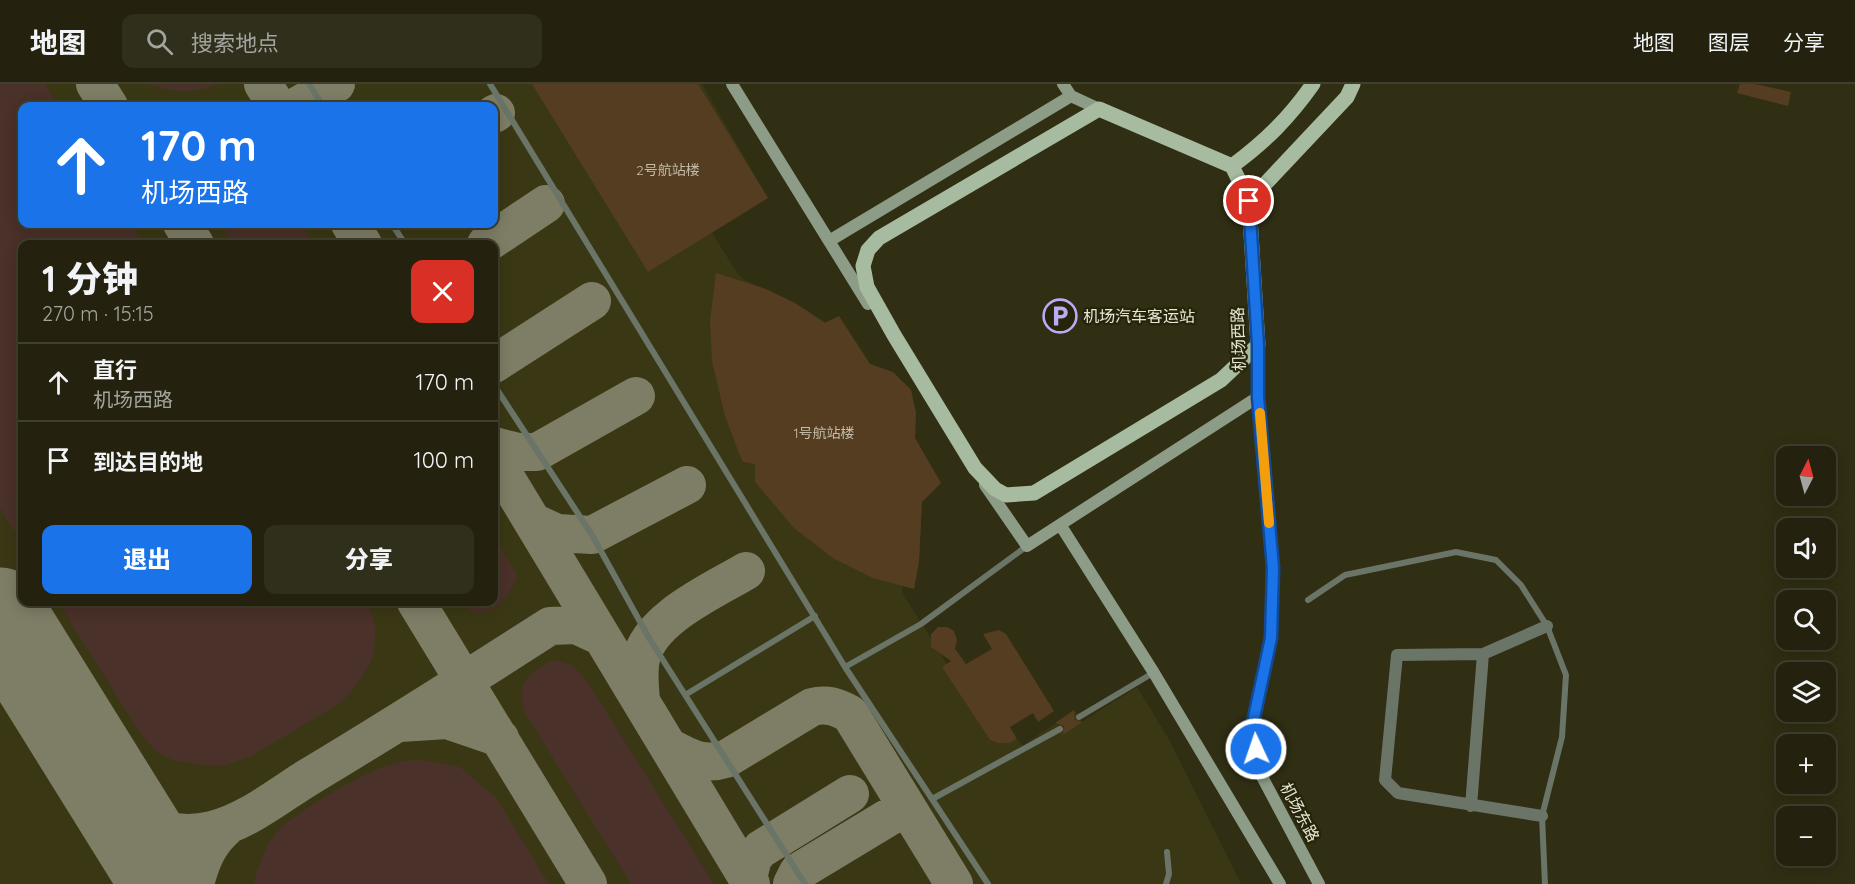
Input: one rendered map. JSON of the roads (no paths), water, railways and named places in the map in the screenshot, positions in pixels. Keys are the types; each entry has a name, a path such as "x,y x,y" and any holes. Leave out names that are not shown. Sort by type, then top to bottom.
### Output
{"main road":[{"path":"732,84 953,438 1027,546 1258,397"},
{"path":"1063,84 1071,96 1232,166 1249,201 1347,97 1353,84"},
{"path":"1232,166 1257,148 1290,116 1312,84"},
{"path":"829,241 1071,96"},
{"path":"1099,109 879,238 868,250 862,266 867,287 888,326 975,468 995,489 1006,495 1034,493 1221,380 1258,345"},
{"name":"机场西路","path":"1249,201 1258,345 1258,397"},
{"name":"机场东路","path":"1258,397 1273,568 1271,638 1252,727 1259,771 1319,884"},
{"path":"1061,526 1154,673 1280,884"}],"street":[{"path":"1542,816 1398,793 1386,780 1397,655 1483,654 1547,627"},
{"path":"1472,806 1483,654"}],"lane":[{"path":"309,84 320,102"},
{"path":"490,84 845,667 934,798 988,884"},
{"path":"498,391 592,535 649,638 805,884"},
{"path":"845,667 921,624 1027,546"},
{"path":"1308,600 1345,575 1456,552 1496,560 1521,585 1547,627 1566,675 1562,737 1542,816 1545,884"},
{"path":"685,695 815,616"},
{"path":"1079,717 1154,673"},
{"path":"934,798 1060,729"},
{"path":"1166,884 1169,874 1167,852"}],"place":[{"name":"机场汽车客运站","path":"1060,316"}]}
